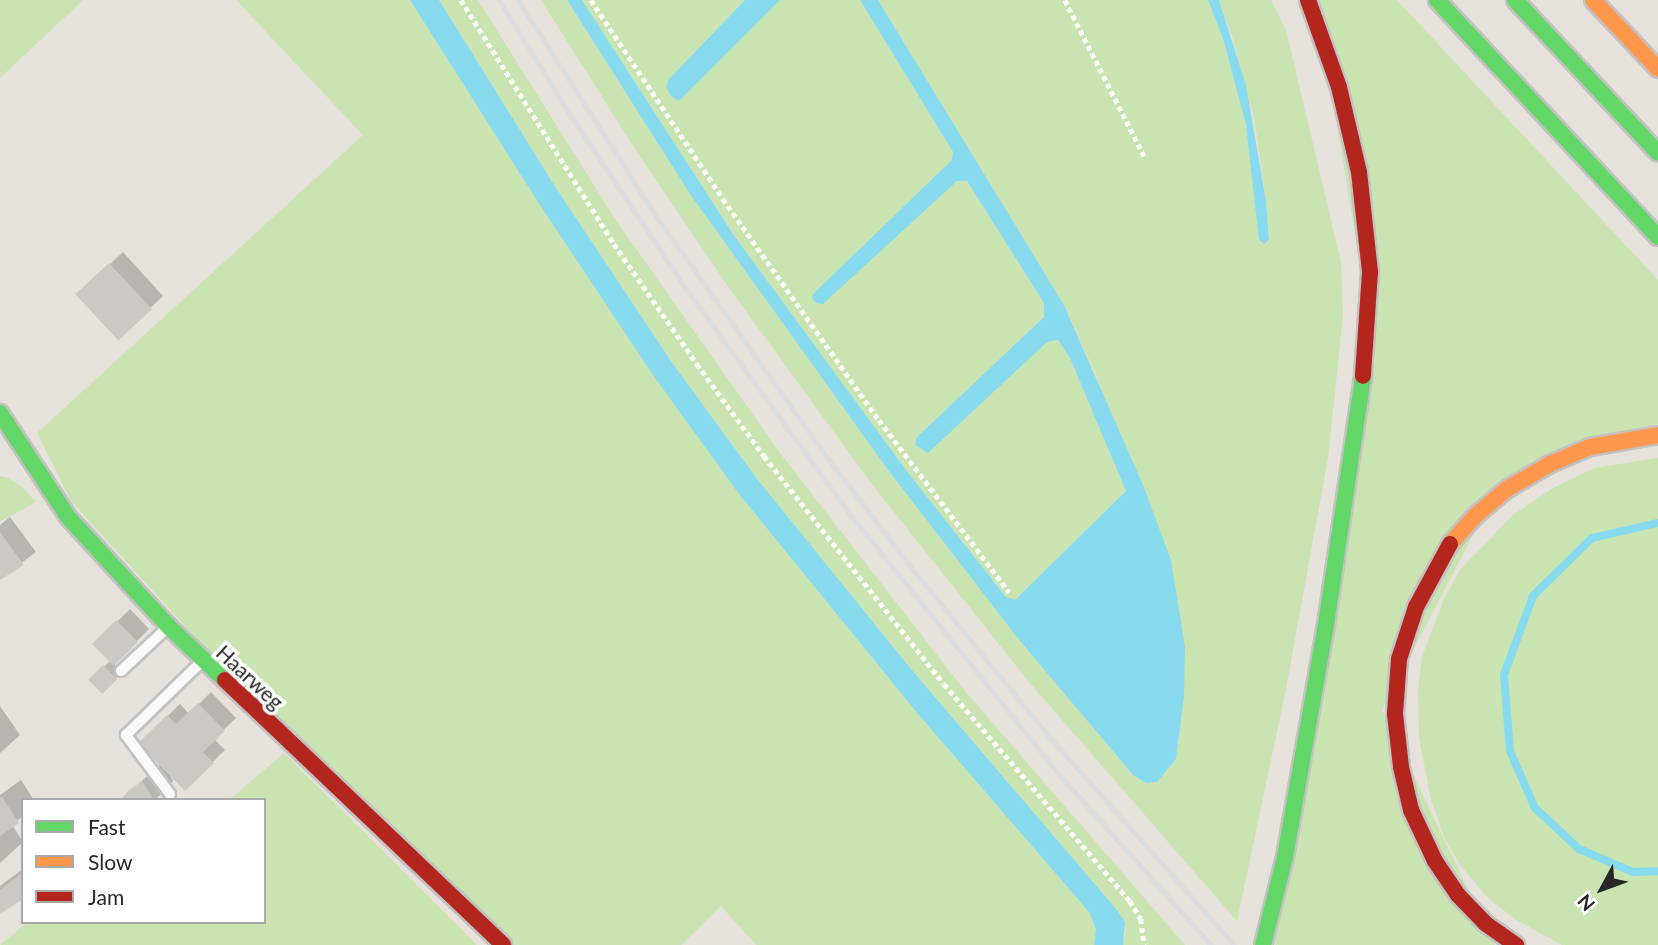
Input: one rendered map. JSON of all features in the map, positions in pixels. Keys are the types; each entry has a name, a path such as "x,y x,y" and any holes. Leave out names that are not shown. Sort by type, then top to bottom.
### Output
{"main road":[{"path":"1265,940 1285,857 1327,618 1359,420 1369,298 1370,272 1359,172 1339,87 1308,0"},
{"path":"1437,0 1658,237"},
{"path":"1515,0 1658,153"},
{"path":"1593,0 1658,69"},
{"name":"Haarweg","path":"0,413 68,517 169,627 503,945"},
{"path":"1516,945 1486,924 1458,895 1435,861 1411,810 1401,767 1395,714 1399,659 1416,607 1447,548 1475,516 1507,489 1550,464 1590,447 1658,435"}],"lane":[{"path":"121,671 169,627"},
{"path":"170,794 126,735 202,661"}],"path":[{"path":"461,0 614,244 697,365 764,456 944,684 1130,901 1141,919 1144,945"},
{"path":"591,0 723,199 871,409 1009,592"},
{"path":"1065,0 1144,156"}],"green space":[{"path":"0,0 83,0 0,78"},
{"path":"236,0 410,0 739,494 918,714 1089,912 1096,929 1094,945 756,945 721,906 681,945 513,945 204,647 71,501 37,433 363,135"},
{"path":"439,0 478,0 615,219 780,453 965,691 1185,945 1123,945 1126,928 1117,910 911,669 758,480 673,364 556,188"},
{"path":"541,0 567,0 690,194 888,470 1020,641 1133,775 1146,783 1157,782 1176,759 1184,697 1097,377 1064,305 878,0 1208,0 1224,42 1246,125 1262,244 1269,240 1255,123 1233,39 1219,0 1271,0 1286,30 1341,262 1343,317 1328,458 1285,694 1237,921 1029,682 871,483 729,288 637,152"},
{"path":"582,0 745,0 669,79 679,101 780,0 860,0 953,152 952,161 813,294 812,299 957,181 967,181 1044,303 1044,317 916,438 915,445 1047,342 1058,340 1070,358 1127,492 1015,600 1006,597 906,470 733,234"},
{"path":"1317,0 1397,0 1658,280 1658,424 1501,481 1382,710 1495,945 1274,945 1375,358"},
{"path":"1658,458 1658,945 1562,945 1516,920 1487,897 1461,866 1445,839 1431,800 1419,738 1418,689 1422,657 1443,601 1460,570 1513,515 1553,488 1594,468"},
{"path":"0,476 22,487 36,502 0,522"},
{"path":"284,753 477,945 0,945 26,924 266,924 266,798 231,798"}],"water":[{"path":"410,0 439,0 556,188 673,364 758,480 911,669 1117,910 1125,922 1123,945 1094,945 1096,929 1089,912 918,714 739,494 653,375 538,202"},
{"path":"567,0 582,0 733,234 906,470 1006,597 1015,600 1126,491 1070,358 1058,340 1047,342 928,453 915,445 916,438 1044,317 1044,303 967,181 957,181 823,304 816,303 812,298 813,294 952,160 953,152 860,0 878,0 1064,305 1143,485 1171,560 1185,647 1184,697 1176,759 1157,782 1146,783 1133,775 1020,641 888,470 690,194"},
{"path":"745,0 780,0 679,101 671,96 666,87 669,79"},
{"path":"1208,0 1219,0 1246,85 1266,201 1269,240 1264,244 1259,240 1246,125 1224,42"}],"building":[{"path":"109,263 152,309 118,340 75,294"},
{"path":"0,532 24,565 0,580"},
{"path":"116,620 138,642 114,666 92,644"},
{"path":"103,665 117,679 102,694 88,680"},
{"path":"198,703 225,731 203,752 214,763 185,791 138,743 167,715 176,724"},
{"path":"142,781 153,798 123,798"},
{"path":"2,797 19,823 0,836 0,798"},
{"path":"21,874 21,900 0,914 0,890"}],"waterway":[{"path":"1658,523 1592,538 1533,596 1504,675 1510,751 1535,808 1579,849 1633,872 1658,871"}],"railway":[{"path":"499,0 565,107 684,286 852,517 1062,778 1211,945"},
{"path":"518,0 651,209 829,460 914,571 1046,733 1234,945"}],"traffic: fast":[{"path":"1437,0 1658,237"},
{"path":"1515,0 1658,153"},
{"path":"1263,945 1285,857 1327,618 1363,376"},
{"path":"0,413 68,517 169,627 225,680"}],"traffic: slow":[{"path":"1593,0 1658,69"},
{"path":"1450,544 1475,516 1507,489 1550,464 1590,447 1658,435"}],"traffic: jam":[{"path":"1308,0 1339,87 1359,172 1370,272 1363,376"},
{"path":"1450,544 1416,607 1399,659 1395,714 1401,767 1411,810 1435,861 1458,895 1486,924 1516,945"},
{"path":"225,680 503,945"}]}
